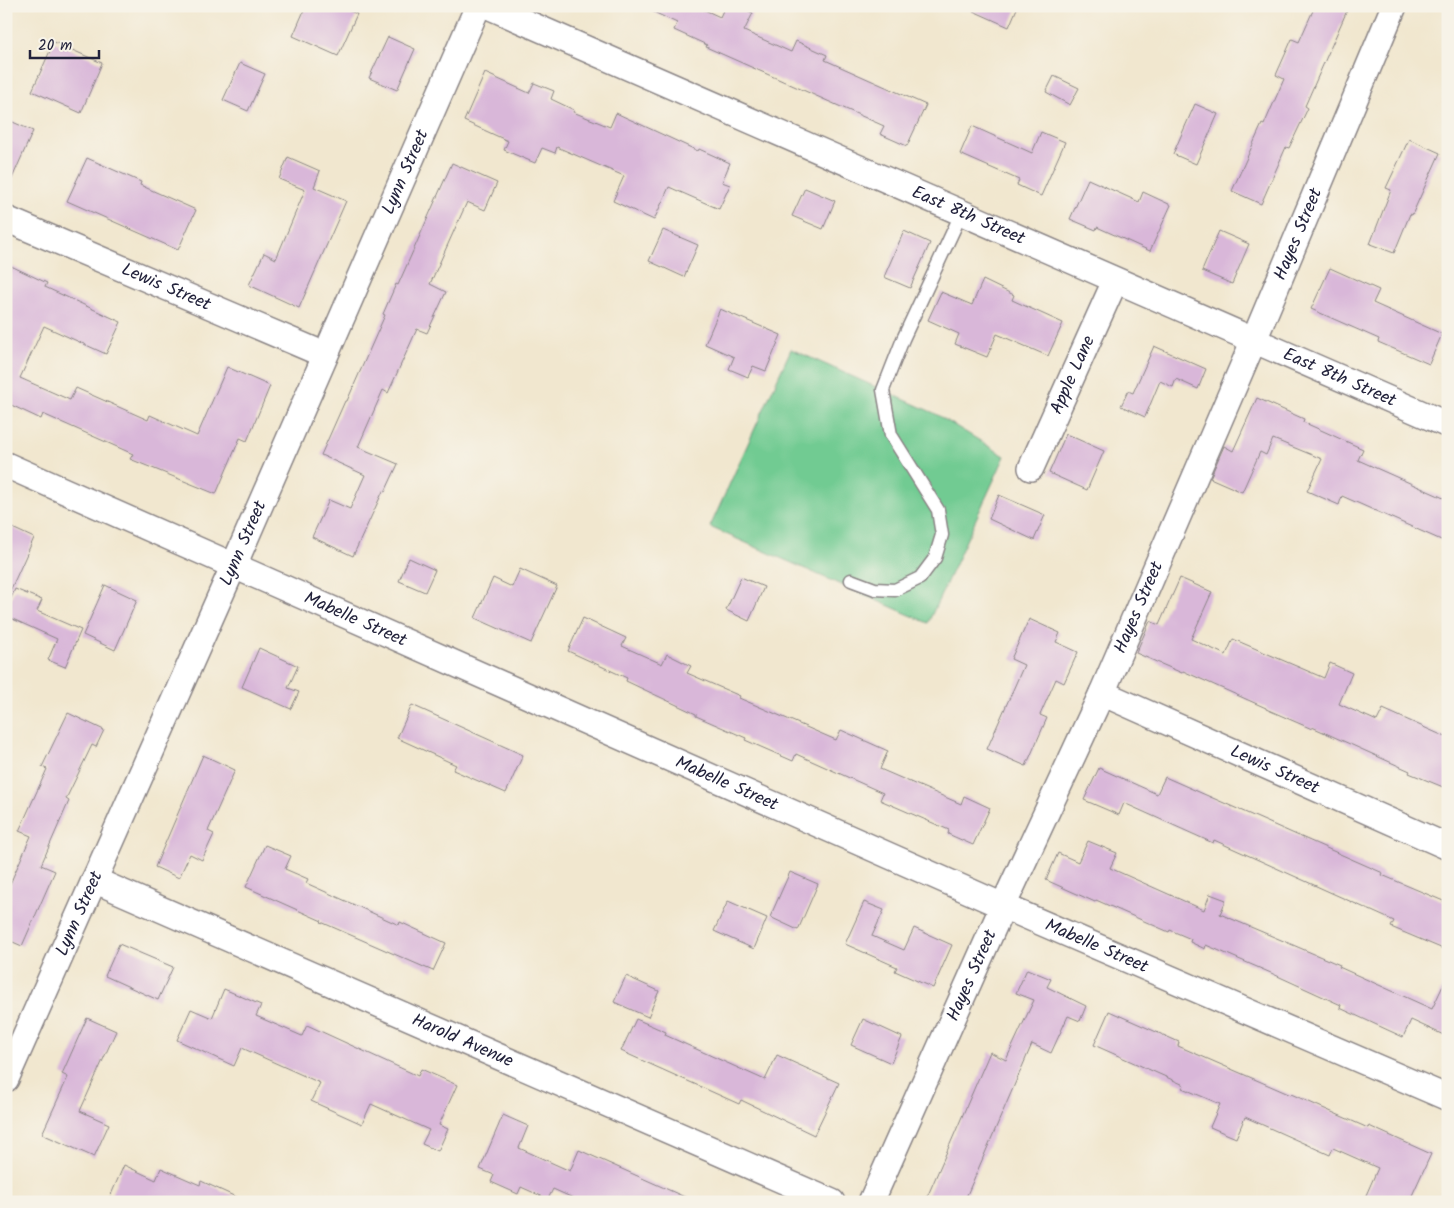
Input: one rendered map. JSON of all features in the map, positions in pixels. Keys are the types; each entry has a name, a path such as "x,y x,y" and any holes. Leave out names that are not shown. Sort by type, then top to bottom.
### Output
{"street":[{"name":"Lynn Street","path":"6,1079 234,565 478,6"},
{"name":"East 8th Street","path":"488,6 1448,425"},
{"name":"Hayes Street","path":"871,1202 1003,906 1102,693 1254,340 1394,6"},
{"name":"Lewis Street","path":"6,219 325,356"},
{"name":"Apple Lane","path":"1031,468 1115,281"},
{"name":"Mabelle Street","path":"6,465 1003,906 1448,1098"},
{"name":"Lewis Street","path":"1102,693 1448,847"},
{"name":"Harold Avenue","path":"94,880 832,1202"}],"lane":[{"path":"851,580 875,589 895,590 920,578 935,558 942,535 938,510 891,435 883,390 903,339 961,214"}],"green space":[{"path":"791,349 934,413 1005,456 928,623 710,527"}],"building":[{"path":"306,6 338,6 357,14 338,56 293,36"},
{"path":"641,6 696,6 720,17 725,6 738,6 753,13 744,31 791,52 796,41 827,55 825,60 926,105 907,146 880,134 884,126 706,47 707,45 674,30 677,23"},
{"path":"962,6 1018,6 1009,27"},
{"path":"1315,6 1349,6 1305,106 1308,108 1289,148 1286,147 1261,204 1232,191 1284,79 1276,75 1292,39 1299,42"},
{"path":"388,37 415,49 397,90 369,78"},
{"path":"54,42 102,63 81,113 32,91"},
{"path":"240,63 265,74 248,111 223,100"},
{"path":"485,73 529,93 534,83 554,91 551,99 574,110 573,112 610,127 616,113 698,151 699,149 730,163 722,182 730,185 719,209 669,187 654,220 613,201 624,176 557,147 555,153 542,148 535,163 504,150 508,141 464,121"},
{"path":"1054,76 1079,88 1070,105 1046,92"},
{"path":"1195,104 1218,114 1196,164 1173,154"},
{"path":"6,119 33,131 6,192"},
{"path":"972,126 1032,153 1041,132 1065,142 1041,196 1017,185 1019,180 960,154"},
{"path":"1409,139 1440,153 1412,215 1410,214 1394,253 1370,244 1391,190 1386,188"},
{"path":"288,157 320,171 314,187 346,201 299,308 249,285 264,253 276,259 305,190 279,179"},
{"path":"87,158 141,182 140,185 196,210 178,250 67,201"},
{"path":"452,163 497,183 485,210 467,202 430,284 446,292 427,333 417,329 388,393 383,390 358,447 398,464 385,492 383,491 353,556 312,537 329,500 350,509 365,475 321,455 345,401 347,401 385,315 383,314 396,284 398,285"},
{"path":"1088,179 1139,202 1143,192 1171,205 1150,251 1097,227 1096,230 1070,219"},
{"path":"805,188 835,201 823,229 792,216"},
{"path":"663,230 698,245 684,277 649,261"},
{"path":"904,231 930,243 910,288 884,277"},
{"path":"1219,231 1249,244 1232,284 1202,271"},
{"path":"11,266 47,283 45,287 121,322 106,354 44,326 20,378 70,400 76,388 148,420 150,415 197,436 227,367 270,386 247,441 240,438 216,494 130,459 133,454 43,414 41,419 9,404 6,410 6,277"},
{"path":"1330,268 1379,290 1373,303 1442,334 1429,364 1378,342 1379,339 1311,309"},
{"path":"983,280 1014,295 1012,300 1063,323 1048,356 997,334 987,357 955,344 959,334 928,320 941,292 972,305"},
{"path":"720,309 781,335 766,371 753,366 748,377 729,369 734,357 705,344"},
{"path":"1154,346 1206,369 1198,389 1176,379 1173,387 1160,381 1145,417 1121,406 1128,391 1133,393"},
{"path":"1257,398 1304,419 1303,422 1363,449 1358,460 1448,500 1448,543 1342,496 1339,505 1307,491 1322,459 1273,439 1266,455 1260,452 1242,492 1210,478 1224,446 1233,451"},
{"path":"1066,434 1104,451 1087,490 1049,473"},
{"path":"999,495 1045,515 1034,540 989,519"},
{"path":"6,525 34,538 6,600"},
{"path":"409,558 435,570 425,592 399,581"},
{"path":"520,569 557,586 531,643 475,618 493,578 512,587"},
{"path":"741,577 764,587 749,621 726,610"},
{"path":"1180,578 1212,592 1191,639 1226,655 1233,639 1324,678 1330,663 1352,673 1339,704 1377,721 1383,709 1448,738 1448,789 1409,773 1410,771 1312,727 1312,729 1183,671 1182,673 1136,653 1150,621 1159,625"},
{"path":"105,585 137,600 115,650 83,635"},
{"path":"15,589 42,600 37,611 81,630 65,667 48,660 57,639 6,616 6,609"},
{"path":"583,618 626,638 622,646 662,664 667,654 691,666 687,673 740,696 739,698 836,740 841,730 888,751 880,769 961,804 964,796 990,808 973,845 948,834 949,830 880,800 883,793 796,754 793,761 745,740 746,738 696,716 696,714 626,681 627,678 568,651"},
{"path":"1029,619 1060,633 1056,642 1078,652 1064,683 1056,679 1040,715 1047,718 1026,766 987,749 1024,665 1011,659"},
{"path":"259,648 298,666 288,688 299,692 291,709 242,687"},
{"path":"412,705 523,755 506,793 453,770 456,765 397,738"},
{"path":"68,713 104,730 96,747 92,745 66,799 69,801 41,865 55,871 22,946 6,939 6,893 31,836 19,831 47,769 42,767"},
{"path":"203,755 235,770 208,831 214,834 202,860 190,854 179,878 155,867"},
{"path":"1099,768 1157,794 1165,777 1448,903 1448,951 1391,927 1394,921 1214,840 1213,843 1124,803 1119,815 1084,800"},
{"path":"1088,841 1117,853 1110,868 1204,910 1210,894 1226,900 1220,914 1340,965 1339,967 1432,1009 1448,975 1448,1037 1411,1020 1403,1037 1340,1008 1341,1005 1271,973 1206,945 1205,949 1190,942 1191,939 1170,930 1169,932 1096,900 1095,902 1046,880 1058,853 1078,862"},
{"path":"265,845 291,856 285,869 308,879 306,883 399,925 400,922 446,943 433,971 246,887"},
{"path":"790,872 818,884 798,930 770,917"},
{"path":"728,901 767,918 754,949 714,931"},
{"path":"864,902 884,910 872,936 904,950 914,928 952,945 933,988 895,971 897,967 845,944"},
{"path":"119,944 173,967 158,1000 105,976"},
{"path":"1027,969 1051,979 1047,987 1086,1006 1080,1021 1068,1016 1051,1053 1032,1044 964,1202 925,1202 990,1052 1006,1060 1034,1000 1016,993"},
{"path":"626,976 659,991 648,1017 614,1002"},
{"path":"224,989 261,1005 256,1016 302,1036 307,1025 418,1076 421,1069 457,1085 439,1125 448,1129 438,1151 422,1144 429,1130 371,1104 362,1124 311,1101 320,1083 242,1048 234,1066 177,1040 191,1009 212,1018"},
{"path":"1109,1011 1179,1042 1178,1046 1431,1154 1409,1202 1363,1202 1378,1168 1333,1148 1330,1155 1245,1117 1236,1138 1210,1127 1220,1104 1182,1088 1184,1085 1094,1045"},
{"path":"87,1018 116,1031 80,1111 109,1124 94,1157 42,1134 68,1077 62,1074"},
{"path":"636,1019 666,1032 665,1035 765,1080 777,1055 839,1083 814,1135 741,1100 739,1104 621,1051"},
{"path":"863,1019 902,1037 891,1063 851,1045"},
{"path":"503,1115 528,1126 519,1148 570,1171 579,1150 696,1202 582,1202 553,1189 548,1199 521,1187 518,1194 491,1182 494,1175 480,1169"},
{"path":"124,1165 156,1180 161,1168 200,1185 201,1181 247,1202 121,1202 110,1197"}]}
